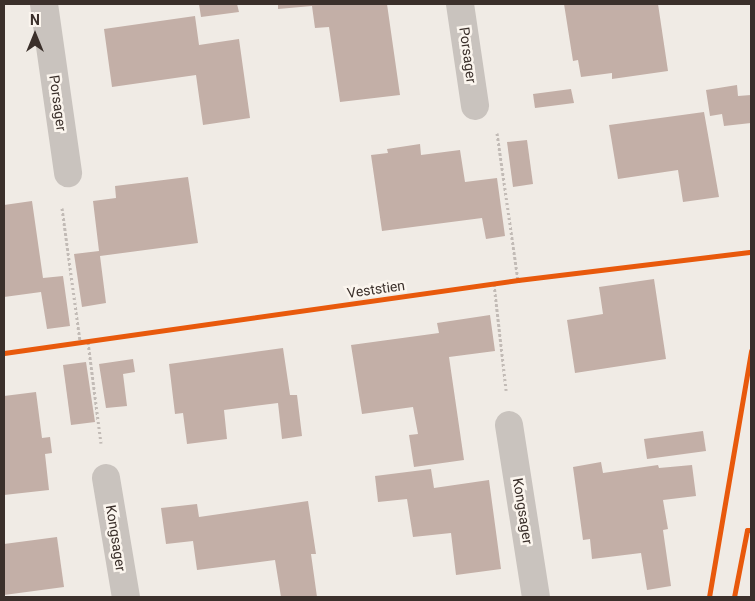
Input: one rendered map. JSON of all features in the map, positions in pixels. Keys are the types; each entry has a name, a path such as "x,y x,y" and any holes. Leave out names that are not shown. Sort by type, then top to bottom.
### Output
{"street":[{"name":"Porsager","path":"44,4 68,173"},
{"name":"Porsager","path":"460,4 475,106"},
{"name":"Kongsager","path":"509,425 536,597"},
{"name":"Kongsager","path":"106,478 126,597"}],"path":[{"path":"475,106 494,114 518,280"},
{"path":"68,173 58,177 80,342"},
{"path":"510,282 528,279"},
{"path":"485,285 502,283"},
{"path":"494,284 509,425"},
{"path":"70,344 97,340"},
{"path":"88,342 106,478"}],"building":[{"path":"199,4 237,4 239,12 201,17"},
{"path":"278,4 387,4 400,95 340,102 329,27 315,28 312,6 278,9"},
{"path":"564,4 658,4 668,71 612,79 612,73 581,77 578,60 573,61"},
{"path":"195,16 199,45 239,39 250,118 203,125 196,75 112,87 104,29"},
{"path":"737,85 738,96 751,95 751,123 724,126 722,114 710,116 706,90"},
{"path":"571,89 574,103 535,108 533,94"},
{"path":"704,112 719,197 683,202 678,170 618,179 609,125"},
{"path":"527,140 533,184 513,187 507,142"},
{"path":"420,144 421,155 460,150 465,182 497,178 505,236 486,239 482,218 382,231 371,155 388,153 387,149"},
{"path":"188,177 198,243 100,256 106,303 82,307 74,254 99,251 93,201 116,198 115,186"},
{"path":"32,201 43,278 63,276 70,326 47,329 41,292 4,297 4,205"},
{"path":"654,279 666,359 575,373 567,320 603,314 599,287"},
{"path":"490,315 495,351 449,357 464,460 414,467 409,435 418,434 413,407 362,414 351,345 439,333 437,323"},
{"path":"283,348 290,395 297,395 302,436 282,439 278,403 224,410 227,439 187,444 183,413 175,414 169,364"},
{"path":"133,359 135,372 123,374 127,406 106,408 99,364"},
{"path":"86,362 95,422 71,425 63,365"},
{"path":"36,392 42,438 50,437 52,453 45,454 49,490 4,495 4,396"},
{"path":"703,431 706,451 647,459 644,439"},
{"path":"601,462 603,473 658,465 659,468 692,465 696,496 663,500 668,529 663,530 671,586 647,590 641,553 592,559 590,539 583,540 573,467"},
{"path":"431,469 434,488 489,480 501,569 456,575 451,533 413,537 407,499 378,502 375,476"},
{"path":"308,501 316,554 311,554 317,597 281,597 275,560 197,570 193,541 166,544 161,508 197,504 199,517"},
{"path":"57,537 64,587 4,595 4,544"}],"cycle path":[{"name":"Veststien","path":"4,353 518,280 751,252"},
{"path":"709,597 751,351"},
{"path":"734,597 747,530 751,530"}]}
